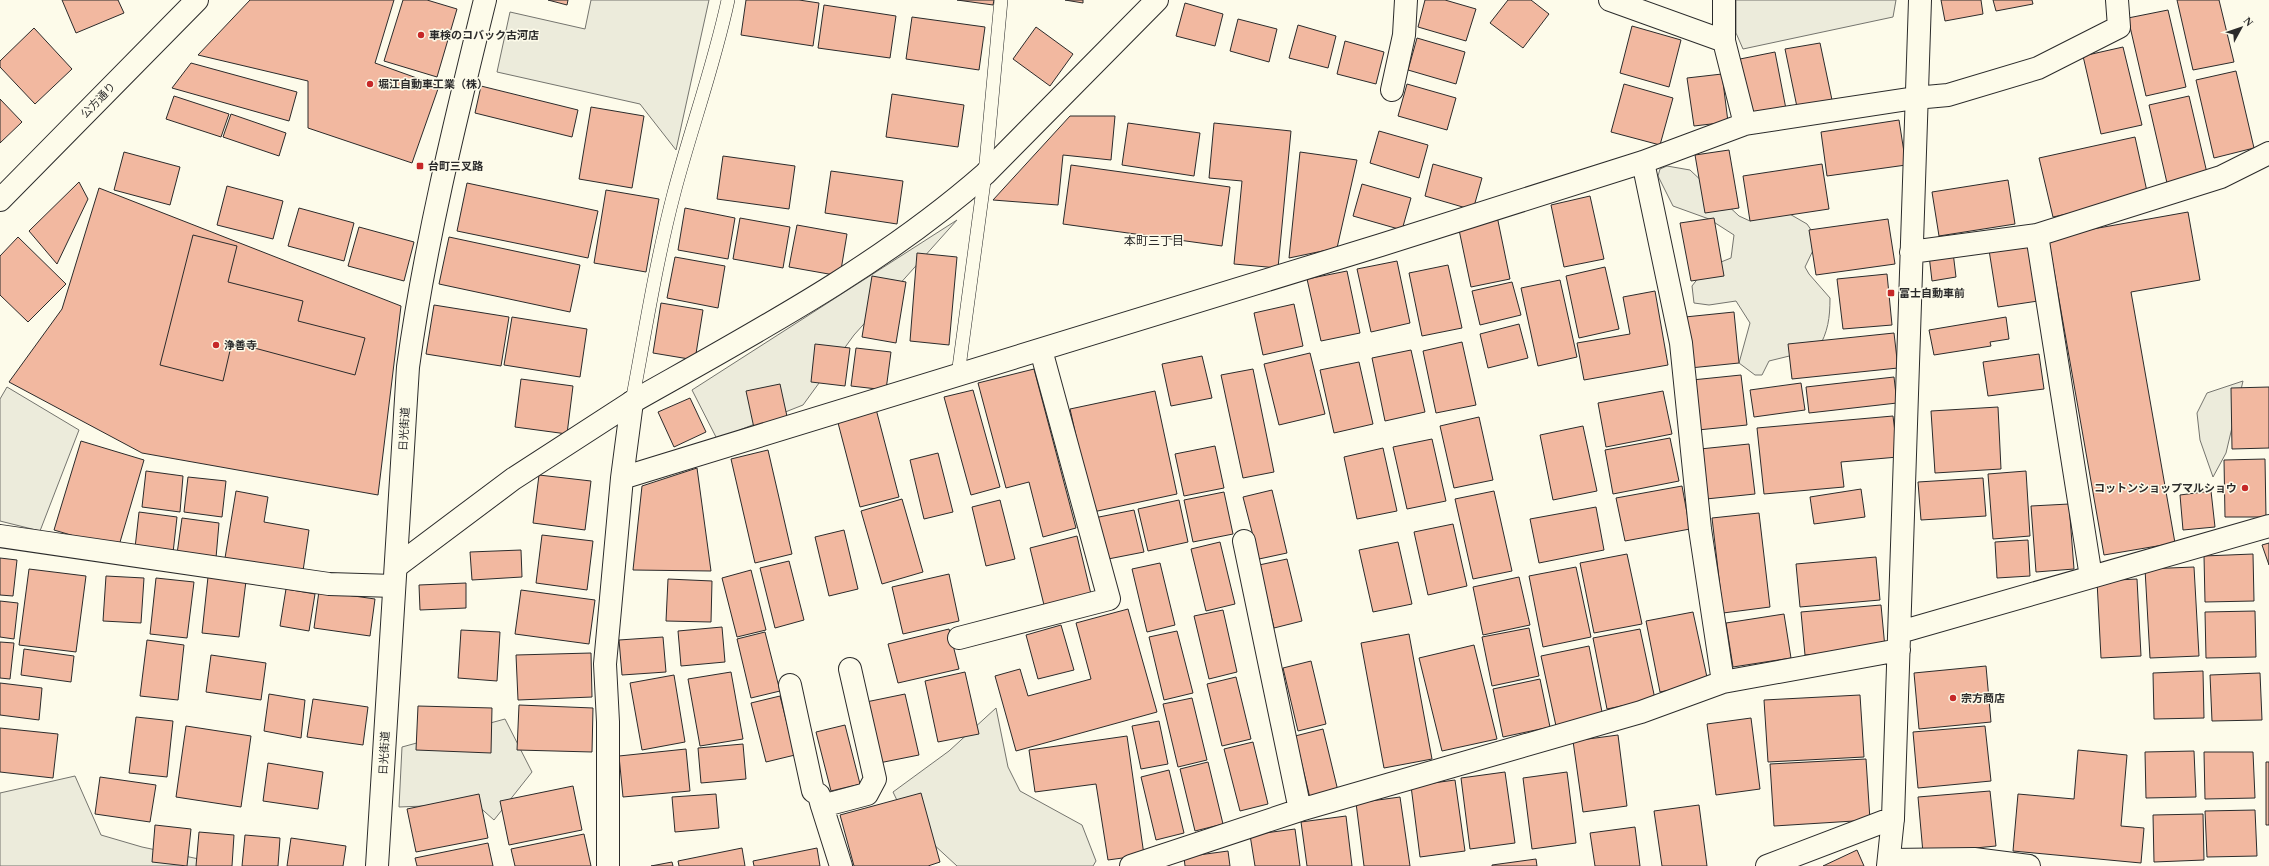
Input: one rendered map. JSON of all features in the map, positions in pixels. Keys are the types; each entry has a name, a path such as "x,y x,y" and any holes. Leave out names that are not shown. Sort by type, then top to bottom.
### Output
{"street":[{"name":"公方通り","path":"0,200 196,0"},
{"name":"日光街道","path":"377,866 408,368 418,293 444,166 485,0"},
{"path":"0,536 328,584 395,576 513,479 632,402 784,316 872,262 955,200 985,174 1157,0"},
{"path":"1392,90 1404,35 1406,0"},
{"path":"1610,0 1724,41"},
{"path":"1724,0 1724,41 1745,124"},
{"path":"1920,0 1915,98 1899,641 1892,818 1888,863 1974,859 2029,866"},
{"path":"622,478 1381,245 1643,162 1745,124 1915,98 1948,95 2038,68 2119,27 2117,0"},
{"path":"1911,252 2037,235 2221,176 2269,153"},
{"path":"1643,162 1681,344 1700,529 1723,682"},
{"path":"2037,235 2091,577"},
{"path":"959,638 1109,599 1041,350"},
{"path":"608,866 608,722 605,664 622,478 632,402"},
{"path":"1131,866 1300,810 1641,712 1723,682 1899,641 2091,577 2269,526"},
{"path":"1244,542 1300,810"},
{"path":"822,806 867,794 875,779 850,669"},
{"path":"790,685 813,791 819,795 841,866"},
{"path":"1767,866 1892,818"}],"lane":[{"path":"632,402 674,193 717,52 728,0"},
{"path":"958,375 985,174 1001,0"}],"shaded area":[{"path":"591,0 709,0 676,150 640,104 497,72 510,12 585,29"},
{"path":"1736,0 1896,0 1893,17 1743,49 1736,33"},
{"path":"1667,166 1690,170 1739,216 1750,221 1781,209 1807,224 1818,240 1805,267 1809,274 1830,298 1828,325 1818,349 1769,361 1762,375 1755,375 1739,363 1750,323 1736,301 1709,305 1694,303 1692,286 1706,268 1731,258 1734,235 1709,219 1673,206 1658,176 1660,169"},
{"path":"957,220 854,335 803,405 717,439 692,390"},
{"path":"2243,381 2226,453 2213,477 2200,440 2197,413 2207,393"},
{"path":"7,387 79,430 40,531 0,521 0,399"},
{"path":"996,708 1008,767 1020,791 1082,825 1096,861 1093,866 957,866 906,819 893,792 949,751"},
{"path":"505,719 532,772 494,820 476,804 399,807 402,747"},
{"path":"75,776 101,835 142,847 232,866 0,866 0,793"}],"building":[{"path":"62,0 118,0 124,13 76,33"},
{"name":"堀江自動車工業（株）","path":"250,0 394,0 375,63 439,86 412,163 308,128 308,81 198,55"},
{"name":"車検のコバック古河店","path":"403,0 427,0 457,9 437,77 384,61"},
{"path":"548,0 568,0 567,5"},
{"path":"746,0 799,0 819,3 813,46 741,35"},
{"path":"957,0 994,0 993,5"},
{"path":"1065,0 1083,0 1083,3"},
{"path":"1425,0 1445,0 1476,9 1466,41 1418,27"},
{"path":"1508,0 1531,0 1549,14 1523,48 1490,23"},
{"path":"1941,0 1981,0 1983,14 1945,21"},
{"path":"1993,0 2032,0 2033,4 1996,11"},
{"path":"2177,0 2219,0 2234,62 2193,70"},
{"path":"1185,3 1223,14 1215,46 1176,36"},
{"path":"824,5 896,16 890,58 818,48"},
{"path":"2168,10 2186,87 2146,96 2128,18"},
{"path":"912,17 985,27 979,70 906,59"},
{"path":"1238,19 1277,29 1269,62 1230,51"},
{"path":"1298,25 1336,36 1328,68 1289,58"},
{"path":"1632,26 1681,40 1669,87 1620,73"},
{"path":"1036,27 1073,54 1050,86 1013,59"},
{"path":"34,28 72,69 35,104 0,67 0,61"},
{"path":"1417,38 1465,52 1456,84 1408,70"},
{"path":"1345,41 1384,52 1376,84 1337,74"},
{"path":"1820,43 1832,100 1797,107 1785,49"},
{"path":"2123,47 2142,125 2101,134 2083,56"},
{"path":"1775,52 1786,109 1752,116 1740,59"},
{"path":"191,63 297,92 289,121 172,88"},
{"path":"2236,71 2254,148 2214,158 2196,80"},
{"path":"1722,74 1728,122 1694,126 1687,78"},
{"path":"1407,84 1456,98 1447,130 1398,116"},
{"path":"1624,84 1673,98 1660,145 1611,132"},
{"path":"481,86 578,110 572,137 475,113"},
{"path":"892,94 964,105 958,147 886,137"},
{"path":"174,96 229,114 221,137 166,119"},
{"path":"2189,96 2207,173 2167,183 2149,105"},
{"path":"0,99 22,122 0,143"},
{"path":"591,107 644,116 632,188 579,179"},
{"path":"231,114 286,133 279,156 223,137"},
{"path":"1070,116 1115,116 1111,160 1063,155 1058,205 993,200"},
{"path":"1899,120 1906,165 1827,176 1821,132"},
{"path":"1128,123 1200,133 1194,176 1122,165"},
{"path":"1214,123 1291,131 1278,268 1234,264 1242,181 1209,178"},
{"path":"1379,131 1428,145 1419,178 1370,163"},
{"path":"2135,137 2148,196 2053,217 2039,158"},
{"path":"1729,150 1739,208 1705,213 1695,155"},
{"path":"124,152 180,167 170,205 114,190"},
{"path":"1300,152 1357,160 1337,248 1289,258"},
{"path":"723,156 795,166 789,209 717,199"},
{"path":"1433,164 1482,178 1473,210 1425,196"},
{"path":"1822,164 1829,209 1750,221 1743,176"},
{"path":"1071,165 1230,187 1222,246 1063,224"},
{"path":"831,171 903,181 897,224 825,213"},
{"path":"2008,180 2015,224 1939,236 1932,192"},
{"path":"79,182 88,199 57,264 29,231"},
{"path":"467,183 598,211 588,258 457,231"},
{"path":"1362,184 1411,198 1402,230 1353,216"},
{"path":"227,186 283,201 273,239 217,225"},
{"name":"浄善寺","path":"99,188 401,306 378,495 142,453 9,382 62,309"},
{"path":"606,190 659,199 646,272 594,263"},
{"path":"1590,196 1604,259 1564,267 1551,205"},
{"path":"299,208 354,223 344,261 288,246"},
{"path":"685,208 735,218 728,259 678,250"},
{"path":"2188,212 2200,280 2131,292 2175,543 2104,555 2048,237"},
{"path":"1497,216 1510,279 1471,287 1458,225"},
{"path":"740,218 790,227 783,268 733,259"},
{"path":"1714,218 1724,276 1691,281 1680,223"},
{"path":"1888,219 1895,264 1816,275 1809,230"},
{"path":"797,225 847,234 840,276 789,267"},
{"path":"359,227 414,242 404,281 348,266"},
{"path":"193,235 237,246 228,282 303,301 298,321 365,338 355,375 232,342 223,381 160,365"},
{"path":"18,237 66,284 28,322 0,295 0,256"},
{"path":"449,237 580,265 570,312 439,284"},
{"path":"2029,244 2038,301 1998,307 1989,250"},
{"path":"1953,252 1956,277 1932,281 1929,255"},
{"path":"917,253 957,257 949,345 910,341"},
{"path":"675,257 725,266 718,308 667,298"},
{"path":"1397,261 1410,323 1371,332 1357,269"},
{"path":"1448,265 1462,328 1422,336 1409,273"},
{"path":"1605,267 1619,329 1579,338 1566,276"},
{"path":"1347,271 1360,333 1321,341 1307,279"},
{"path":"1887,274 1892,325 1843,329 1837,279"},
{"path":"872,276 906,282 896,343 862,337"},
{"path":"1560,280 1577,357 1538,366 1521,288"},
{"path":"1512,282 1521,315 1480,325 1472,291"},
{"path":"1655,291 1668,365 1584,380 1577,343 1630,334 1623,297"},
{"path":"661,303 703,310 695,360 653,353"},
{"path":"1294,304 1303,346 1263,355 1254,313"},
{"path":"434,305 509,317 501,366 426,354"},
{"path":"1734,312 1739,363 1690,368 1685,317"},
{"path":"512,317 587,329 580,377 504,365"},
{"path":"2006,317 2009,339 1990,342 1991,346 1934,355 1929,330"},
{"path":"1519,324 1528,358 1488,368 1480,334"},
{"path":"1894,333 1898,368 1792,379 1788,344"},
{"path":"1462,342 1476,405 1436,413 1423,351"},
{"path":"815,344 850,348 845,386 811,382"},
{"path":"856,348 891,352 886,390 851,386"},
{"path":"1411,350 1425,412 1385,421 1372,358"},
{"path":"1310,353 1325,414 1279,425 1264,364"},
{"path":"2039,354 2044,389 1988,396 1983,362"},
{"path":"1202,356 1212,398 1171,406 1162,364"},
{"path":"1359,362 1373,424 1334,433 1320,370"},
{"path":"1034,369 1076,528 1043,537 1029,482 1006,488 978,383"},
{"path":"1253,369 1274,472 1243,478 1221,375"},
{"path":"1741,375 1747,425 1698,430 1692,380"},
{"path":"1894,377 1897,403 1809,413 1806,387"},
{"path":"521,379 573,386 567,434 515,427"},
{"path":"1801,383 1805,410 1754,417 1750,390"},
{"path":"780,384 788,421 754,428 746,391"},
{"path":"2269,387 2269,448 2232,449 2231,388"},
{"path":"973,390 1000,487 971,495 944,397"},
{"path":"1155,391 1177,494 1093,512 1070,409"},
{"path":"1663,391 1672,434 1606,447 1598,403"},
{"path":"690,398 706,432 674,447 658,412"},
{"path":"1998,407 2001,469 1935,473 1931,411"},
{"path":"876,409 899,497 860,507 837,419"},
{"path":"1893,416 1898,457 1841,462 1844,487 1764,494 1757,428"},
{"path":"1479,417 1493,480 1454,488 1440,426"},
{"path":"1583,426 1597,491 1553,500 1540,435"},
{"path":"1670,438 1679,481 1613,494 1605,450"},
{"path":"1432,439 1446,501 1407,509 1393,447"},
{"path":"81,441 144,460 118,549 54,530"},
{"path":"1749,444 1755,494 1706,499 1700,449"},
{"path":"1215,446 1224,488 1184,496 1175,454"},
{"path":"1383,448 1397,511 1357,519 1344,457"},
{"path":"768,450 792,554 755,563 731,459"},
{"path":"938,453 953,512 924,519 910,460"},
{"name":"コットンショップマルショウ","path":"2265,459 2266,517 2225,517 2224,460"},
{"path":"697,468 711,571 633,570 642,486"},
{"path":"146,471 183,476 180,512 142,507"},
{"path":"2026,471 2030,536 1993,539 1988,474"},
{"path":"539,475 591,481 585,530 533,523"},
{"path":"188,477 226,481 222,517 184,512"},
{"path":"1983,478 1986,516 1921,520 1918,482"},
{"path":"1682,486 1690,529 1625,541 1616,498"},
{"path":"1861,489 1865,517 1814,524 1810,497"},
{"path":"1272,490 1287,553 1259,559 1243,497"},
{"path":"236,491 268,497 264,522 309,530 303,571 225,558"},
{"path":"1494,491 1512,571 1473,579 1455,499"},
{"path":"2211,491 2215,527 2183,530 2180,495"},
{"path":"1224,492 1233,534 1193,542 1184,500"},
{"path":"902,499 923,572 882,584 861,511"},
{"path":"1000,500 1015,559 986,566 972,507"},
{"path":"1179,500 1188,542 1148,551 1138,509"},
{"path":"2069,504 2074,569 2036,572 2031,506"},
{"path":"1596,507 1604,550 1539,563 1530,519"},
{"path":"1134,510 1144,552 1103,560 1094,518"},
{"path":"139,512 177,517 173,553 135,548"},
{"path":"1759,513 1770,607 1723,613 1712,518"},
{"path":"182,518 219,523 216,558 177,554"},
{"path":"1453,524 1467,586 1428,595 1414,532"},
{"path":"844,530 858,589 829,596 815,537"},
{"path":"542,535 593,541 587,590 536,583"},
{"path":"1077,536 1091,594 1044,605 1030,548"},
{"path":"2028,540 2030,576 1997,578 1995,542"},
{"path":"1220,542 1235,604 1206,611 1191,549"},
{"path":"1398,542 1412,604 1373,612 1359,550"},
{"path":"2269,543 2269,565 2262,545"},
{"path":"521,550 522,577 472,580 470,552"},
{"path":"1627,554 1642,624 1594,633 1580,563"},
{"path":"2253,554 2254,601 2205,602 2204,556"},
{"path":"1876,557 1880,600 1800,607 1796,564"},
{"path":"0,558 17,560 13,596 0,595"},
{"path":"1287,559 1302,621 1274,628 1259,565"},
{"path":"789,561 804,620 775,628 760,568"},
{"path":"1160,563 1175,625 1147,632 1132,569"},
{"path":"1576,567 1591,637 1543,647 1529,576"},
{"path":"2194,567 2199,656 2150,658 2145,569"},
{"path":"29,569 86,576 76,652 19,645"},
{"path":"751,570 766,630 737,637 722,578"},
{"path":"949,574 959,621 903,634 892,587"},
{"path":"106,576 144,578 141,623 103,621"},
{"path":"208,577 246,581 239,637 202,633"},
{"path":"1519,577 1530,625 1483,635 1473,587"},
{"path":"156,578 194,582 187,638 150,634"},
{"path":"668,579 712,581 711,622 666,621"},
{"path":"2137,579 2141,656 2101,658 2097,581"},
{"path":"466,583 466,608 420,610 419,585"},
{"path":"286,589 315,594 309,631 280,626"},
{"path":"521,590 595,600 589,644 515,634"},
{"path":"319,591 375,599 370,636 314,628"},
{"path":"0,601 18,603 14,639 0,637"},
{"path":"1881,605 1885,648 1805,655 1801,612"},
{"path":"1128,609 1157,712 1016,751 995,676 1020,669 1028,696 1091,679 1076,623"},
{"path":"1223,610 1237,672 1209,679 1194,616"},
{"path":"2255,611 2256,657 2206,658 2205,612"},
{"path":"1693,612 1708,682 1660,692 1646,621"},
{"path":"1784,614 1791,658 1733,667 1726,623"},
{"path":"1061,625 1074,670 1038,679 1026,635"},
{"path":"722,627 725,662 681,666 678,631"},
{"path":"1529,628 1539,676 1492,686 1482,637"},
{"path":"949,629 959,669 898,683 888,644"},
{"path":"1640,629 1655,699 1607,709 1593,638"},
{"path":"461,630 500,632 497,681 458,678"},
{"path":"1177,631 1193,693 1164,700 1149,637"},
{"path":"765,632 780,691 751,698 737,639"},
{"path":"1409,634 1432,759 1384,768 1361,643"},
{"path":"663,637 666,672 622,675 619,640"},
{"path":"147,640 184,645 178,700 140,696"},
{"path":"0,642 14,643 10,679 0,678"},
{"path":"1474,645 1497,739 1442,751 1419,658"},
{"path":"1589,646 1603,717 1556,726 1541,656"},
{"path":"24,649 74,656 71,682 21,675"},
{"path":"591,653 592,697 518,700 516,655"},
{"path":"211,655 266,663 261,700 206,692"},
{"path":"1311,661 1326,724 1298,731 1283,668"},
{"name":"宗方商店","path":"1986,666 1991,722 1919,729 1914,673"},
{"path":"2203,671 2204,718 2154,719 2153,673"},
{"path":"731,672 743,739 700,746 688,679"},
{"path":"965,672 979,734 938,742 925,681"},
{"path":"2260,673 2262,720 2212,721 2210,675"},
{"path":"674,675 685,742 642,750 630,683"},
{"path":"1236,677 1251,739 1222,746 1207,684"},
{"path":"1540,679 1550,727 1503,737 1493,689"},
{"path":"0,683 42,688 39,720 0,715"},
{"path":"269,694 305,700 301,738 264,731"},
{"path":"905,694 919,755 879,763 866,702"},
{"path":"1860,695 1864,757 1768,762 1764,700"},
{"path":"780,696 795,755 766,762 751,703"},
{"path":"1192,698 1207,760 1178,767 1163,704"},
{"path":"313,699 368,707 363,745 307,737"},
{"path":"519,705 593,708 592,752 517,750"},
{"path":"418,706 492,708 491,753 416,750"},
{"path":"136,717 173,721 167,777 129,773"},
{"path":"1751,718 1760,789 1716,795 1707,724"},
{"path":"1159,721 1168,764 1141,769 1132,726"},
{"path":"845,725 860,784 831,791 816,732"},
{"path":"186,726 251,736 241,807 176,797"},
{"path":"1985,726 1991,781 1918,788 1913,732"},
{"path":"0,728 58,734 53,778 0,772"},
{"path":"1323,729 1338,791 1310,798 1295,736"},
{"path":"1618,735 1627,806 1583,812 1573,741"},
{"path":"1127,736 1144,855 1108,860 1096,784 1035,792 1029,750"},
{"path":"1253,742 1268,804 1240,811 1224,749"},
{"path":"743,744 746,779 701,783 698,748"},
{"path":"686,749 690,791 623,797 619,756"},
{"path":"2078,750 2127,755 2121,826 2144,828 2141,863 2013,851 2018,794 2074,799"},
{"path":"2194,751 2196,797 2146,798 2145,752"},
{"path":"2204,752 2253,752 2255,798 2205,799"},
{"path":"1866,759 1870,820 1774,826 1770,764"},
{"path":"1208,762 1223,824 1195,831 1180,769"},
{"path":"2266,762 2269,762 2269,825 2266,825"},
{"path":"268,763 323,772 318,809 263,801"},
{"path":"1169,770 1184,833 1156,840 1141,777"},
{"path":"1505,772 1515,843 1470,849 1461,778"},
{"path":"1567,772 1576,843 1532,849 1523,778"},
{"path":"100,777 156,785 150,822 95,814"},
{"path":"1455,780 1465,851 1420,857 1411,786"},
{"path":"573,786 582,830 509,845 500,801"},
{"path":"1990,791 1996,846 1923,853 1918,797"},
{"path":"921,793 940,862 928,866 854,866 840,815"},
{"path":"479,794 488,838 416,852 407,809"},
{"path":"716,794 719,828 675,832 672,797"},
{"path":"1400,797 1410,866 1364,866 1356,803"},
{"path":"1699,805 1707,866 1662,866 1654,811"},
{"path":"2255,810 2257,856 2207,857 2205,811"},
{"path":"2203,814 2204,860 2154,862 2153,815"},
{"path":"1346,816 1352,866 1307,866 1301,822"},
{"path":"155,825 191,829 187,866 152,862"},
{"path":"1635,827 1640,866 1595,866 1590,833"},
{"path":"1295,829 1300,866 1255,866 1250,835"},
{"path":"199,832 234,835 232,866 196,866"},
{"path":"584,834 591,866 515,866 511,849"},
{"path":"245,835 280,838 278,866 242,866"},
{"path":"291,838 346,846 343,866 287,866"},
{"path":"488,843 493,866 417,866 415,858"},
{"path":"742,848 745,866 679,866 678,861"},
{"path":"817,848 820,866 754,866 753,861"},
{"path":"1857,850 1864,866 1823,866"},
{"path":"1228,851 1230,866 1185,866 1184,857"},
{"path":"1536,859 1537,866 1492,866 1492,865"},
{"path":"672,862 673,866 651,866"}],"place":[{"name":"車検のコバック古河店","path":"421,35"},
{"name":"堀江自動車工業（株）","path":"370,84"},
{"name":"台町三叉路","path":"420,166"},
{"name":"富士自動車前","path":"1891,293"},
{"name":"浄善寺","path":"216,345"},
{"name":"コットンショップマルショウ","path":"2245,488"},
{"name":"宗方商店","path":"1953,698"}],"district":[{"name":"本町三丁目","path":"1154,241"}]}
